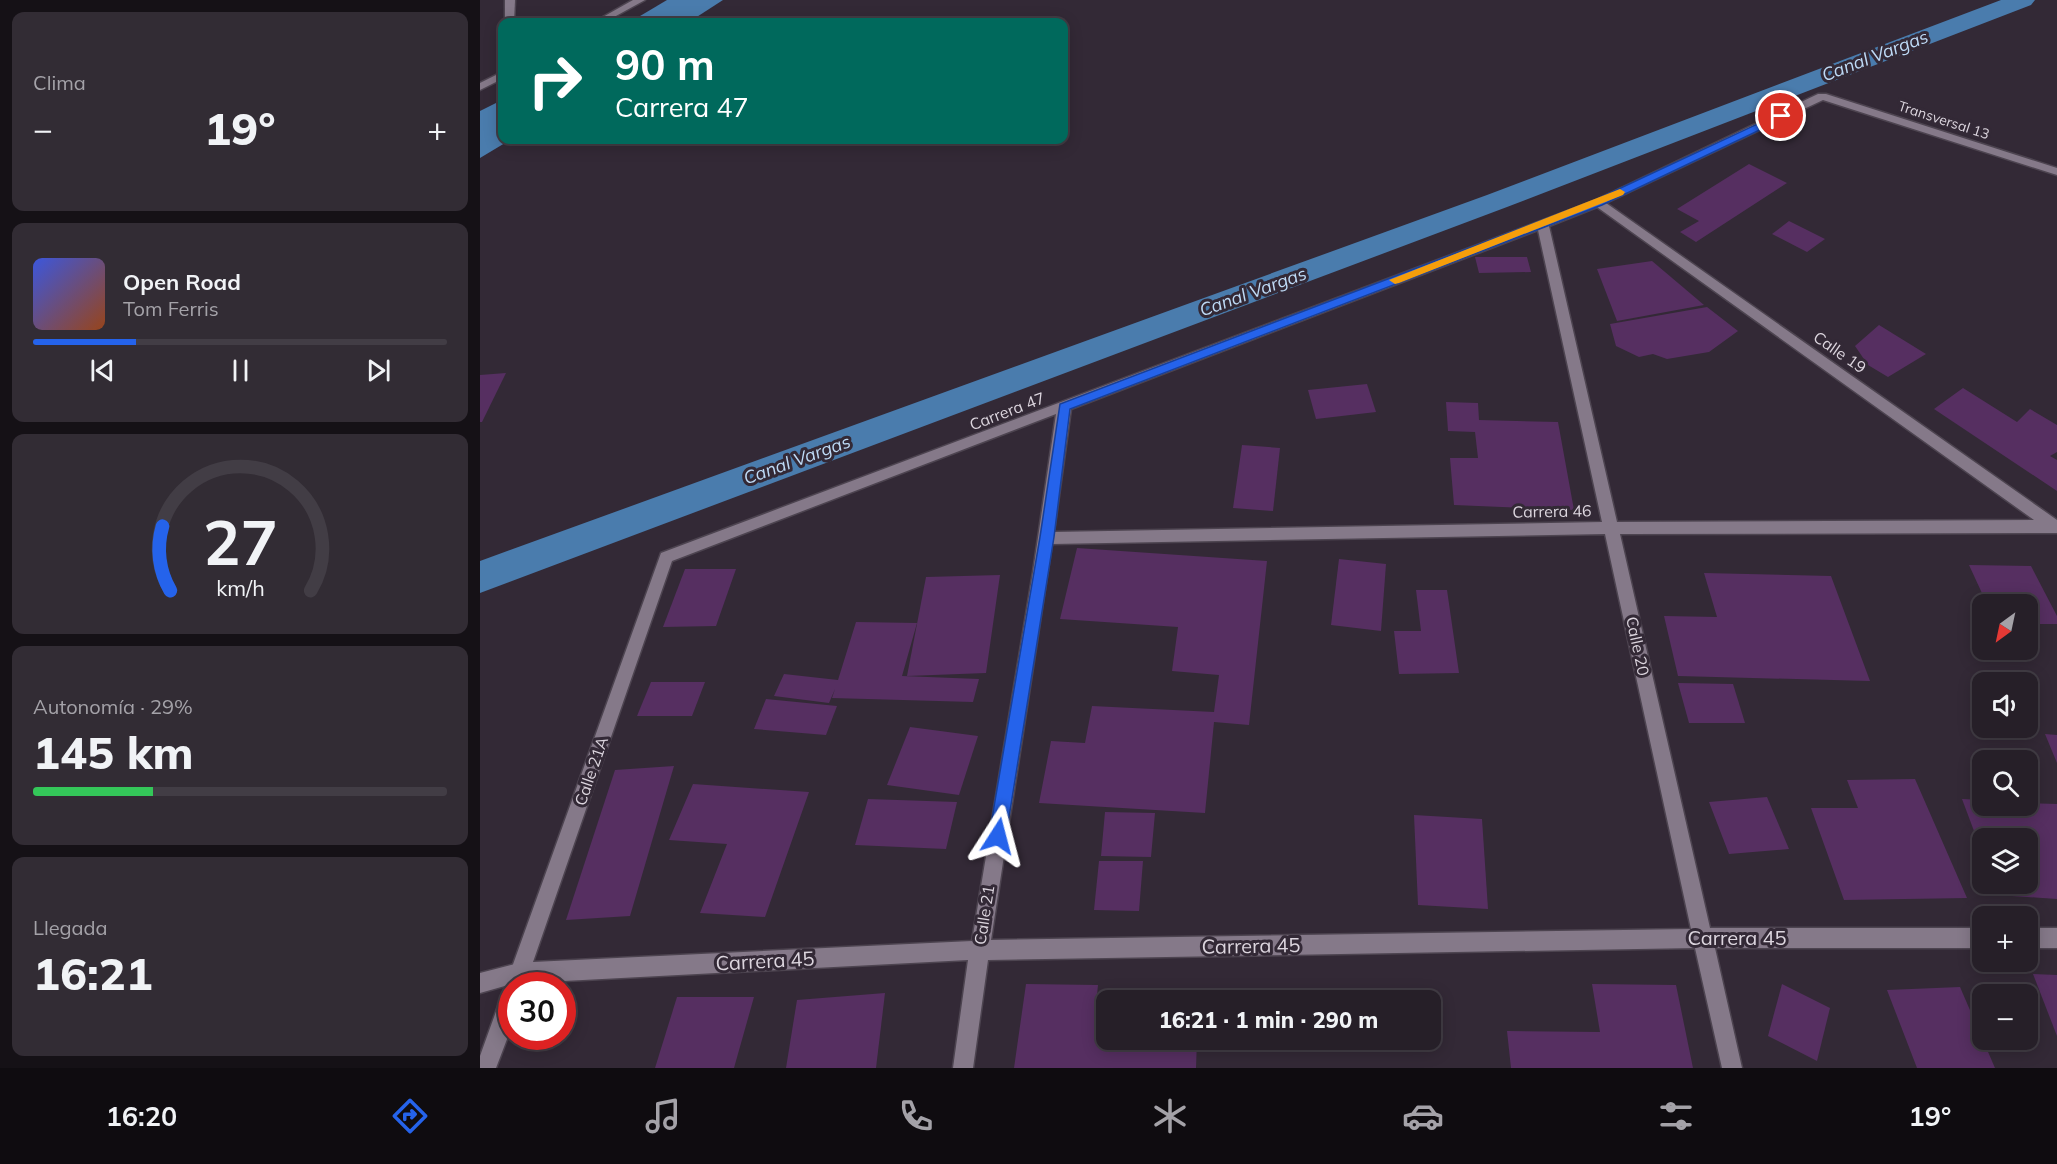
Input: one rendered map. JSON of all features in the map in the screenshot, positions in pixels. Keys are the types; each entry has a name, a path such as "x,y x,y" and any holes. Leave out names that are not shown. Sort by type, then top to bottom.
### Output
{"street":[{"path":"510,0 510,18"},
{"path":"606,18 640,0"},
{"path":"480,87 498,77"},
{"name":"Transversal 13","path":"1822,96 2057,172"},
{"name":"Carrera 47","path":"666,557 1599,202 1822,96"},
{"name":"Calle 19","path":"1599,202 2056,529"},
{"name":"Calle 20","path":"1543,224 1732,1068"},
{"name":"Calle 21","path":"963,1068 978,950 1047,537 1064,407"},
{"name":"Carrera 46","path":"1047,537 1612,528 2056,529"},
{"name":"Calle 21A","path":"519,972 666,557"},
{"name":"Carrera 45","path":"576,975 978,950 1702,938 1972,938"},
{"path":"2038,938 2057,938"},
{"name":"Carrera 45","path":"480,983 498,981"},
{"path":"486,1068 498,1035"}],"water":[{"path":"667,0 723,0 695,18 637,18"},
{"path":"498,102 498,144 503,144 480,158 480,111"}],"building":[{"path":"1749,164 1787,183 1696,242 1680,232 1699,221 1677,209"},
{"path":"1789,221 1825,239 1807,252 1772,234"},
{"path":"1475,257 1527,257 1531,272 1479,273"},
{"path":"1652,261 1704,305 1617,321 1597,269"},
{"path":"1707,307 1738,331 1709,352 1667,359 1653,354 1639,357 1616,346 1610,324"},
{"path":"1879,325 1926,354 1888,377 1868,365 1855,346"},
{"path":"506,373 482,422 480,422 480,375"},
{"path":"1367,384 1376,412 1316,419 1308,390"},
{"path":"1963,388 2017,422 2030,409 2057,425 2057,452 2050,456 2057,460 2057,491 1934,409"},
{"path":"1446,402 1478,403 1479,420 1558,422 1574,510 1454,505 1450,458 1478,458 1475,432 1448,431"},
{"path":"1242,445 1280,448 1273,511 1233,508"},
{"path":"1077,548 1267,561 1249,725 1214,722 1205,813 1039,803 1051,741 1085,743 1092,706 1214,712 1219,675 1172,671 1178,627 1060,619"},
{"path":"1339,559 1386,564 1381,631 1331,625"},
{"path":"1969,565 2031,566 2057,616 2057,624 2038,624 2038,594 1982,594"},
{"path":"685,569 736,569 716,626 663,627"},
{"path":"1704,573 1831,576 1870,681 1678,676 1664,616 1717,617"},
{"path":"1000,575 986,673 907,676 926,577"},
{"path":"1416,590 1447,590 1459,673 1399,674 1394,631 1421,631"},
{"path":"856,622 917,623 902,676 979,679 973,702 832,698 835,689 829,703 774,696 784,674 838,680"},
{"path":"651,682 705,682 692,716 637,716"},
{"path":"1678,683 1733,684 1745,723 1689,723"},
{"path":"766,699 837,706 826,735 754,729"},
{"path":"910,727 978,736 959,795 887,785"},
{"path":"2045,734 2057,735 2057,763"},
{"path":"674,766 630,916 566,920 615,770"},
{"path":"1915,779 1967,898 1844,900 1811,808 1858,808 1847,780"},
{"path":"693,784 809,792 765,917 700,913 727,844 669,840"},
{"path":"1767,797 1789,849 1729,854 1709,802"},
{"path":"868,799 957,802 946,849 855,845"},
{"path":"1962,799 1972,799 1972,816 2038,816 2038,803 2057,804 2057,899 1997,894 2038,894 2038,828 1973,828"},
{"path":"1105,812 1155,813 1151,857 1101,856"},
{"path":"1414,815 1482,819 1488,909 1418,905"},
{"path":"1099,861 1143,861 1139,911 1094,910"},
{"path":"2033,974 2057,975 2057,1036 2038,984"},
{"path":"1026,984 1098,985 1096,990 1096,1050 1197,1050 1196,1068 1014,1068"},
{"path":"1592,984 1676,985 1693,1068 1511,1068 1507,1031 1600,1032"},
{"path":"1782,984 1830,1008 1817,1061 1768,1036"},
{"path":"1960,987 1972,1015 1972,1050 1987,1050 1995,1068 1917,1068 1887,990"},
{"path":"885,993 876,1068 786,1068 797,1000"},
{"path":"677,997 754,997 734,1068 655,1068"}],"waterway":[{"name":"Canal Vargas","path":"480,577 1497,201 2023,0"}],"slow traffic":[{"path":"1395,280 1620,192"}],"route":[{"path":"998,836 1047,537 1064,407 1599,202 1781,116"}]}
